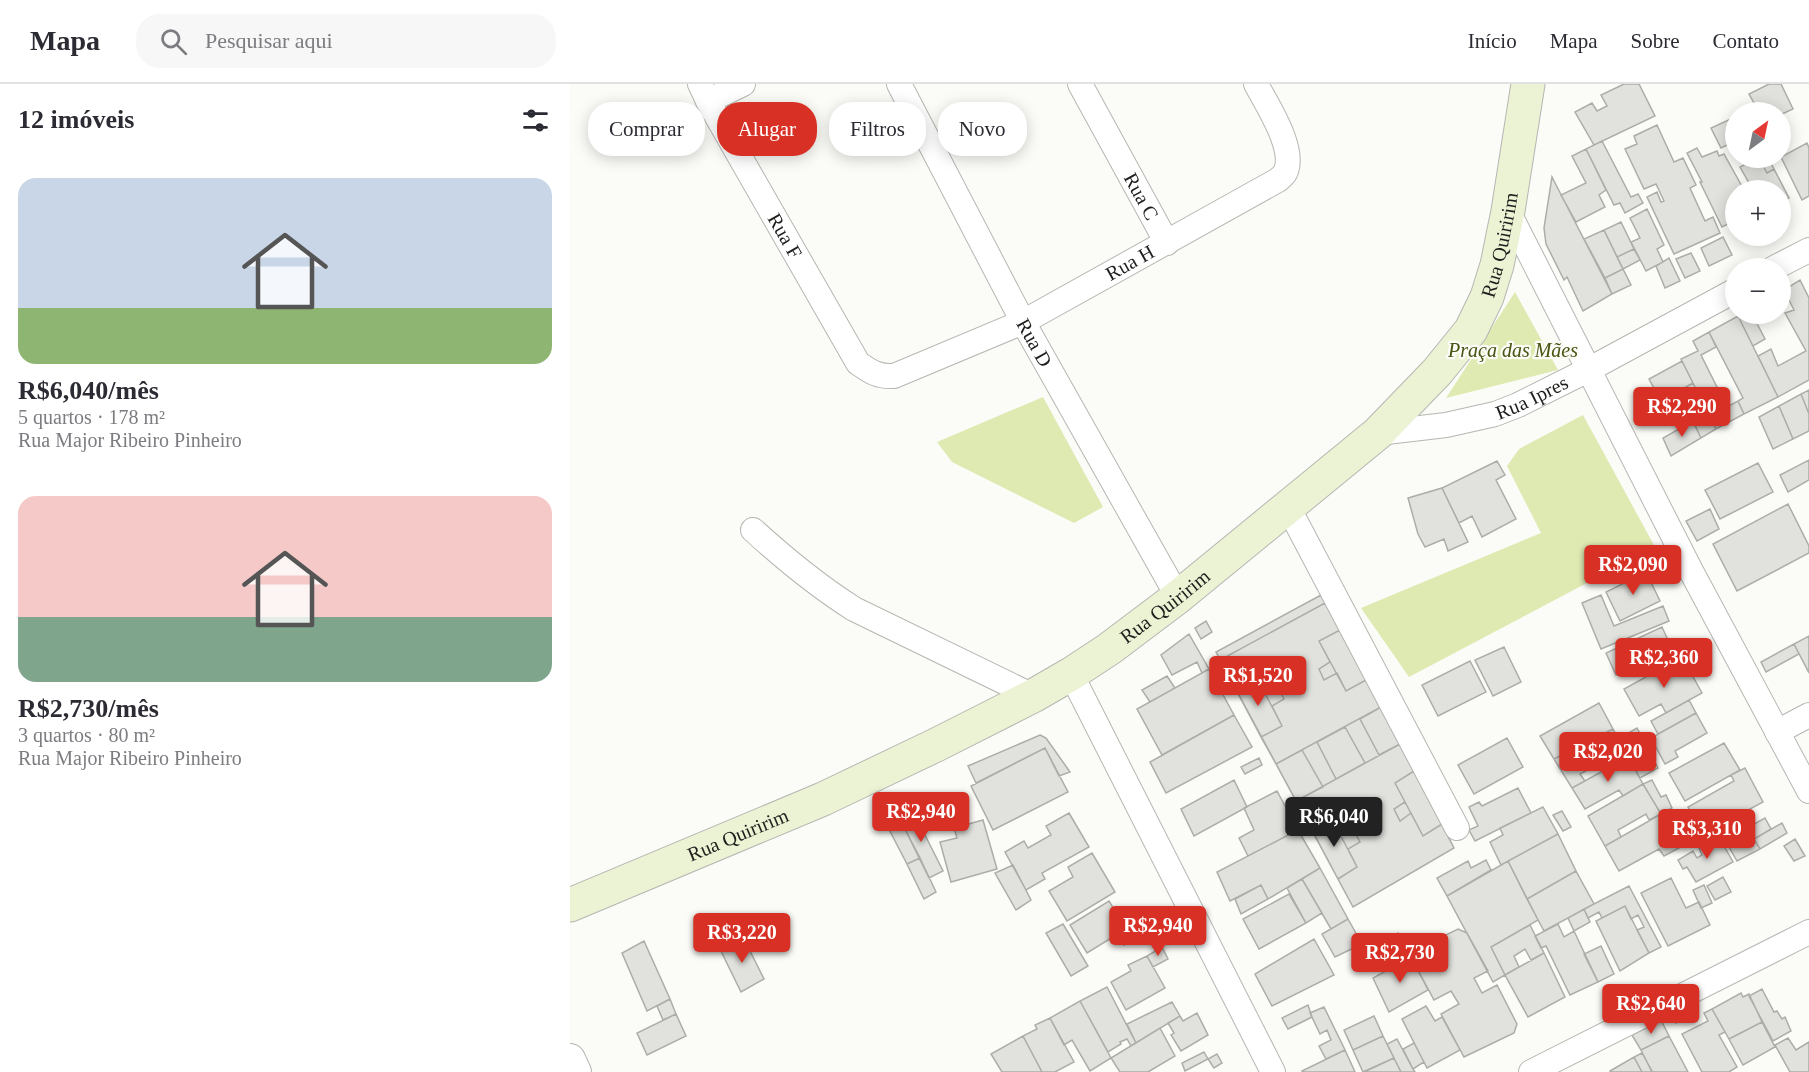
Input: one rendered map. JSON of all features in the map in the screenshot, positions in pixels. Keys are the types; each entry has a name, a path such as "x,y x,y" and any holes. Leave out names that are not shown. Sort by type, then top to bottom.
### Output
{"main road":[{"name":"Rua Quiririm","path":"570,905 823,799 1033,696 1071,674 1109,650 1178,597 1378,433 1437,372 1471,330 1487,297 1497,265 1508,211 1528,84"}],"street":[{"path":"704,93 743,84"},
{"name":"Rua D","path":"899,84 1023,322 1178,597"},
{"name":"Rua C","path":"1080,84 1167,243"},
{"name":"Rua H","path":"882,377 894,376 1023,322 1278,180 1285,172 1287,157 1284,138 1256,84"},
{"name":"Rua F","path":"704,93 858,363 882,377"},
{"path":"1508,211 1690,569 1809,791"},
{"path":"1791,259 1809,250"},
{"name":"Rua Ipres","path":"1378,433 1446,425 1495,414 1518,405 1725,296"},
{"path":"1288,507 1457,828"},
{"path":"753,530 794,568 854,609 1033,696"},
{"path":"1071,674 1273,1072"},
{"path":"1778,732 1809,715"},
{"path":"1531,1072 1809,932"},
{"path":"570,1059 576,1072"}],"green space":[{"name":"Praça das Mães","path":"1515,292 1558,370 1446,398"},
{"path":"1043,397 1103,507 1074,523 952,462 937,442"},
{"path":"1583,415 1655,547 1409,677 1361,608 1541,533 1507,466 1519,449"}],"building":[{"path":"1624,84 1639,84 1655,116 1594,145 1575,112 1592,103 1597,111 1607,106 1601,95"},
{"path":"1769,84 1781,84 1790,102 1753,102 1749,94"},
{"path":"1725,122 1725,146 1721,148 1711,128"},
{"path":"1657,125 1674,162 1683,158 1696,185 1690,188 1705,221 1713,217 1720,233 1674,254 1647,197 1657,192 1661,202 1664,201 1656,184 1644,189 1625,149 1637,144 1634,136"},
{"path":"1602,141 1631,197 1638,194 1643,203 1625,213 1620,203 1614,205 1586,149"},
{"path":"1807,143 1809,148 1809,196 1802,200 1786,168 1791,168 1791,152"},
{"path":"1697,148 1702,157 1717,151 1719,156 1724,154 1725,168 1732,168 1738,180 1725,180 1725,226 1722,227 1700,182 1702,182 1687,153"},
{"path":"1586,149 1606,190 1599,195 1605,207 1576,222 1561,195 1586,183 1572,156"},
{"path":"1741,168 1764,168 1767,173 1774,169 1780,180 1747,180"},
{"path":"1764,168 1773,168 1774,169 1767,173"},
{"path":"1552,177 1612,294 1583,311 1567,277 1564,280 1546,244 1544,228"},
{"path":"1647,209 1664,245 1657,249 1663,262 1646,271 1631,242 1640,238 1630,218"},
{"path":"1621,222 1634,249 1617,257 1604,230"},
{"path":"1604,230 1623,269 1605,278 1584,239"},
{"path":"1723,237 1725,246 1728,246 1732,255 1709,266 1701,248"},
{"path":"1634,249 1640,260 1623,269 1617,257"},
{"path":"1691,253 1700,271 1685,278 1676,259"},
{"path":"1669,258 1680,281 1665,288 1656,266"},
{"path":"1623,269 1631,285 1612,294 1605,278"},
{"path":"1800,280 1809,298 1809,380 1778,397 1758,356 1771,349 1778,366 1806,351 1791,324 1791,311 1794,310 1791,304 1791,286"},
{"path":"1725,323 1742,324 1778,397 1744,414 1738,401 1743,398 1709,332"},
{"path":"1742,324 1757,324 1765,339 1753,346"},
{"path":"1709,332 1716,347 1701,355 1727,407 1738,401 1744,414 1716,429 1681,359 1698,351 1693,341"},
{"path":"1682,361 1693,383 1661,401 1649,379"},
{"path":"1693,383 1699,395 1684,403 1689,413 1669,424 1658,403"},
{"path":"1809,390 1809,414 1801,394"},
{"path":"1801,394 1809,414 1809,431 1793,439 1779,406"},
{"path":"1699,395 1716,429 1701,438 1684,403"},
{"path":"1779,406 1793,439 1773,449 1759,417"},
{"path":"1693,421 1701,438 1671,456 1663,438"},
{"path":"1809,460 1809,480 1788,492 1780,475"},
{"path":"1497,461 1505,475 1496,480 1516,519 1482,537 1472,516 1459,523 1442,488"},
{"path":"1758,463 1773,492 1720,519 1705,490"},
{"path":"1442,488 1468,542 1448,551 1444,539 1425,547 1418,534 1408,498"},
{"path":"1788,504 1809,546 1809,553 1737,591 1713,544"},
{"path":"1710,509 1719,529 1697,541 1686,521"},
{"path":"1646,572 1660,601 1620,621 1606,592"},
{"path":"1321,595 1454,848 1353,907 1216,652"},
{"path":"1601,595 1614,626 1663,606 1669,621 1601,649 1582,603"},
{"path":"1325,603 1340,630 1319,641 1330,662 1319,669 1324,680 1337,673 1346,691 1366,680 1381,707 1276,764 1261,737 1282,726 1272,706 1284,699 1279,689 1266,695 1256,676 1235,688 1220,660"},
{"path":"1206,621 1212,632 1201,639 1195,628"},
{"path":"1662,627 1672,649 1616,675 1606,653"},
{"path":"1340,630 1366,680 1346,691 1319,641"},
{"path":"1189,634 1209,669 1202,673 1197,662 1172,675 1161,655"},
{"path":"1809,636 1809,673 1794,644"},
{"path":"1794,644 1799,654 1766,672 1761,662"},
{"path":"1504,647 1521,682 1493,696 1475,660"},
{"path":"1682,657 1702,693 1666,713 1661,704 1639,716 1624,689"},
{"path":"1470,661 1486,692 1438,716 1422,685"},
{"path":"1209,669 1234,715 1162,755 1137,709"},
{"path":"1167,676 1175,688 1150,702 1142,690"},
{"path":"1256,676 1282,726 1261,737 1235,688"},
{"path":"1689,700 1696,713 1658,734 1651,721"},
{"path":"1599,703 1613,729 1554,759 1540,736"},
{"path":"1381,707 1400,744 1379,755 1360,719"},
{"path":"1696,713 1707,733 1675,751 1678,757 1665,764 1651,738"},
{"path":"1234,715 1252,747 1166,793 1150,762"},
{"path":"1345,727 1365,763 1336,779 1317,742"},
{"path":"1637,728 1658,768 1640,778 1618,739"},
{"path":"1613,729 1625,750 1580,774 1585,781 1572,788 1554,759"},
{"path":"1040,735 1046,738 1070,772 1059,776 1045,748 976,783 968,766"},
{"path":"1507,738 1523,767 1474,794 1458,765"},
{"path":"1724,743 1740,770 1685,801 1669,773"},
{"path":"1400,744 1414,771 1395,783 1405,802 1394,809 1400,821 1411,813 1423,836 1442,824 1454,848 1353,907 1338,879 1357,867 1348,849 1360,842 1353,829 1341,836 1331,817 1311,828 1296,801"},
{"path":"1045,748 1068,792 993,830 971,786"},
{"path":"1302,750 1323,787 1296,801 1276,764"},
{"path":"1628,757 1643,784 1623,796 1619,790 1585,809 1572,788"},
{"path":"1259,758 1262,765 1245,774 1241,767"},
{"path":"1745,768 1763,802 1701,836 1688,807 1734,781 1731,775"},
{"path":"1414,771 1442,824 1423,836 1395,783"},
{"path":"1234,780 1247,807 1194,836 1181,809"},
{"path":"1652,780 1661,797 1666,795 1672,808 1661,814 1643,784"},
{"path":"1643,784 1661,814 1649,820 1646,814 1618,830 1621,837 1605,846 1588,816"},
{"path":"1518,788 1531,813 1475,841 1469,830 1478,826 1469,807 1479,802 1482,806"},
{"path":"1277,791 1298,830 1248,856 1239,838 1254,830 1244,808"},
{"path":"893,806 920,858 907,864 880,812"},
{"path":"1543,807 1558,834 1501,865 1490,842 1503,835 1500,828"},
{"path":"912,809 943,871 929,878 898,815"},
{"path":"1562,811 1571,827 1563,831 1553,815"},
{"path":"1069,813 1089,847 1042,873 1045,879 1026,890 1005,852 1024,841 1028,848 1051,835 1046,826"},
{"path":"1661,814 1679,848 1664,856 1659,849 1619,871 1605,846"},
{"path":"1331,817 1357,867 1338,879 1311,828"},
{"path":"1765,818 1771,829 1754,839 1760,849 1737,861 1725,840"},
{"path":"983,820 997,869 951,882 940,842 957,838 954,828"},
{"path":"1782,823 1787,833 1760,849 1754,839"},
{"path":"1298,830 1320,868 1268,899 1261,885 1230,901 1217,872"},
{"path":"1558,834 1576,871 1527,899 1508,861"},
{"path":"1719,837 1733,862 1696,882 1687,867 1683,869 1678,860 1693,851 1697,858 1702,855 1699,848"},
{"path":"1795,839 1805,856 1794,861 1784,846"},
{"path":"1092,853 1115,892 1067,921 1049,891 1073,877 1068,867"},
{"path":"920,858 936,892 924,899 907,864"},
{"path":"1486,860 1491,870 1447,896 1437,878 1468,861 1471,868"},
{"path":"1508,861 1538,920 1491,947 1505,975 1493,982 1447,896"},
{"path":"1013,865 1031,900 1016,910 995,873"},
{"path":"1320,868 1348,919 1331,929 1302,879"},
{"path":"1576,871 1594,904 1544,931 1527,899"},
{"path":"1723,877 1731,892 1715,900 1707,886"},
{"path":"1671,878 1686,908 1699,902 1710,925 1668,946 1641,893"},
{"path":"1302,879 1322,913 1306,923 1287,888"},
{"path":"1261,885 1268,899 1241,914 1235,899"},
{"path":"1704,885 1712,903 1701,908 1693,890"},
{"path":"1629,886 1661,947 1649,953 1637,930 1644,927 1638,915 1631,919 1625,906 1602,918 1599,912 1588,918 1584,909"},
{"path":"1289,894 1306,923 1259,949 1243,919"},
{"path":"1109,901 1126,929 1087,953 1070,925"},
{"path":"1625,906 1649,953 1620,971 1596,921"},
{"path":"1123,909 1141,936 1124,945 1118,934 1126,929 1116,913"},
{"path":"1584,909 1590,922 1574,931 1568,918"},
{"path":"1348,919 1362,944 1335,957 1322,934"},
{"path":"1063,924 1088,966 1071,976 1046,933"},
{"path":"1558,924 1564,937 1574,931 1598,982 1570,995 1546,946 1541,948 1535,936"},
{"path":"1530,925 1544,953 1531,960 1525,949 1514,956 1519,967 1505,975 1491,947"},
{"path":"1458,929 1467,933 1488,971 1474,978 1482,993 1497,985 1517,1024 1514,1033 1464,1057 1441,1014 1459,1004 1451,991 1434,1000 1409,953"},
{"path":"1398,933 1407,951 1372,970 1362,953"},
{"path":"743,937 764,979 741,992 720,949"},
{"path":"1314,939 1334,975 1272,1006 1255,974"},
{"path":"644,941 670,999 647,1011 622,953"},
{"path":"1601,946 1614,974 1598,982 1584,954"},
{"path":"1162,947 1168,959 1153,967 1147,956"},
{"path":"1544,953 1565,997 1528,1017 1505,975"},
{"path":"1147,956 1165,988 1126,1010 1111,982 1131,971 1128,965"},
{"path":"1411,957 1428,990 1389,1012 1373,978"},
{"path":"1107,987 1136,1043 1131,1046 1127,1039 1108,1052 1080,1001"},
{"path":"1762,989 1774,1012 1777,1011 1782,1019 1785,1017 1791,1031 1773,1041 1749,996"},
{"path":"1741,993 1743,997 1749,994 1762,1022 1729,1039 1712,1009"},
{"path":"670,999 676,1014 663,1020 657,1006"},
{"path":"1080,1001 1111,1058 1090,1071 1072,1040 1064,1045 1050,1018"},
{"path":"1172,1002 1180,1016 1136,1043 1127,1024"},
{"path":"1308,1005 1312,1017 1288,1029 1282,1018"},
{"path":"1426,1006 1435,1021 1442,1017 1460,1050 1427,1068 1402,1019"},
{"path":"1324,1007 1345,1050 1326,1059 1319,1046 1331,1040 1327,1030 1320,1034 1310,1013"},
{"path":"1712,1009 1725,1032 1719,1035 1737,1067 1729,1072 1702,1072 1682,1034 1708,1021 1704,1013"},
{"path":"1680,1010 1684,1018 1676,1023 1672,1015"},
{"path":"1197,1013 1208,1035 1181,1051 1171,1035 1174,1033 1168,1023 1180,1016 1183,1021"},
{"path":"676,1014 686,1036 647,1055 637,1033"},
{"path":"1374,1016 1383,1036 1353,1050 1344,1030"},
{"path":"1050,1018 1074,1062 1055,1072 1042,1072 1023,1036 1037,1029 1035,1025"},
{"path":"1661,1020 1669,1036 1641,1050 1632,1035"},
{"path":"1762,1022 1775,1047 1743,1065 1729,1039"},
{"path":"1160,1028 1175,1056 1148,1072 1120,1072 1111,1058"},
{"path":"1023,1036 1042,1072 1002,1072 991,1054"},
{"path":"1383,1036 1394,1058 1363,1072 1353,1050"},
{"path":"1669,1036 1688,1072 1652,1072 1641,1050"},
{"path":"1788,1038 1796,1050 1809,1042 1809,1072 1790,1072 1775,1045"},
{"path":"1397,1039 1415,1072 1401,1072 1387,1044"},
{"path":"1414,1043 1424,1062 1413,1069 1403,1049"},
{"path":"1345,1050 1355,1072 1302,1071"},
{"path":"1204,1052 1208,1059 1185,1071 1182,1063"},
{"path":"1642,1053 1651,1072 1642,1072 1634,1057"},
{"path":"1217,1054 1222,1063 1214,1068 1208,1059"},
{"path":"1634,1057 1642,1072 1610,1072 1610,1071"},
{"path":"1394,1058 1401,1072 1364,1072"}]}
